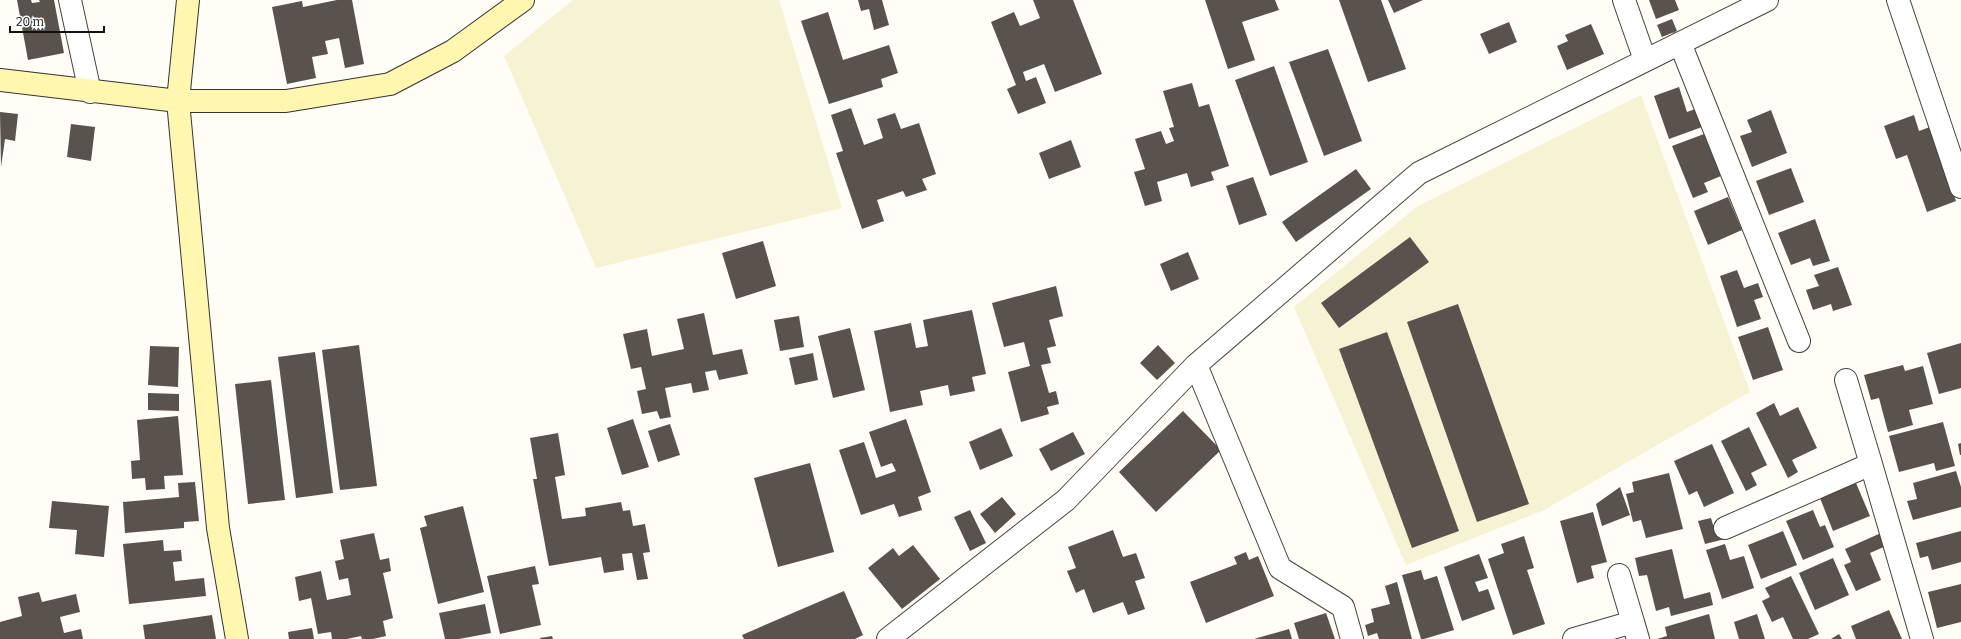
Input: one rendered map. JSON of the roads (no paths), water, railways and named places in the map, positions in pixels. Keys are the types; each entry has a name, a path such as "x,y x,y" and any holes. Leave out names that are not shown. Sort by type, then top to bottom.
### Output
{"street":[{"path":"70,0 90,92"},
{"path":"188,0 178,101 218,528 237,639"},
{"path":"0,80 90,92 178,101 286,101 390,84 453,51 523,0"},
{"path":"1624,0 1646,60"},
{"path":"888,639 1066,500 1196,365 1419,173 1767,0"},
{"path":"1898,0 1961,187"},
{"path":"1680,43 1799,341"},
{"path":"1196,365 1280,568 1343,608 1352,639"},
{"path":"1846,380 1922,639"},
{"path":"1725,528 1871,464"},
{"path":"1574,639 1635,631 1619,575"}]}
